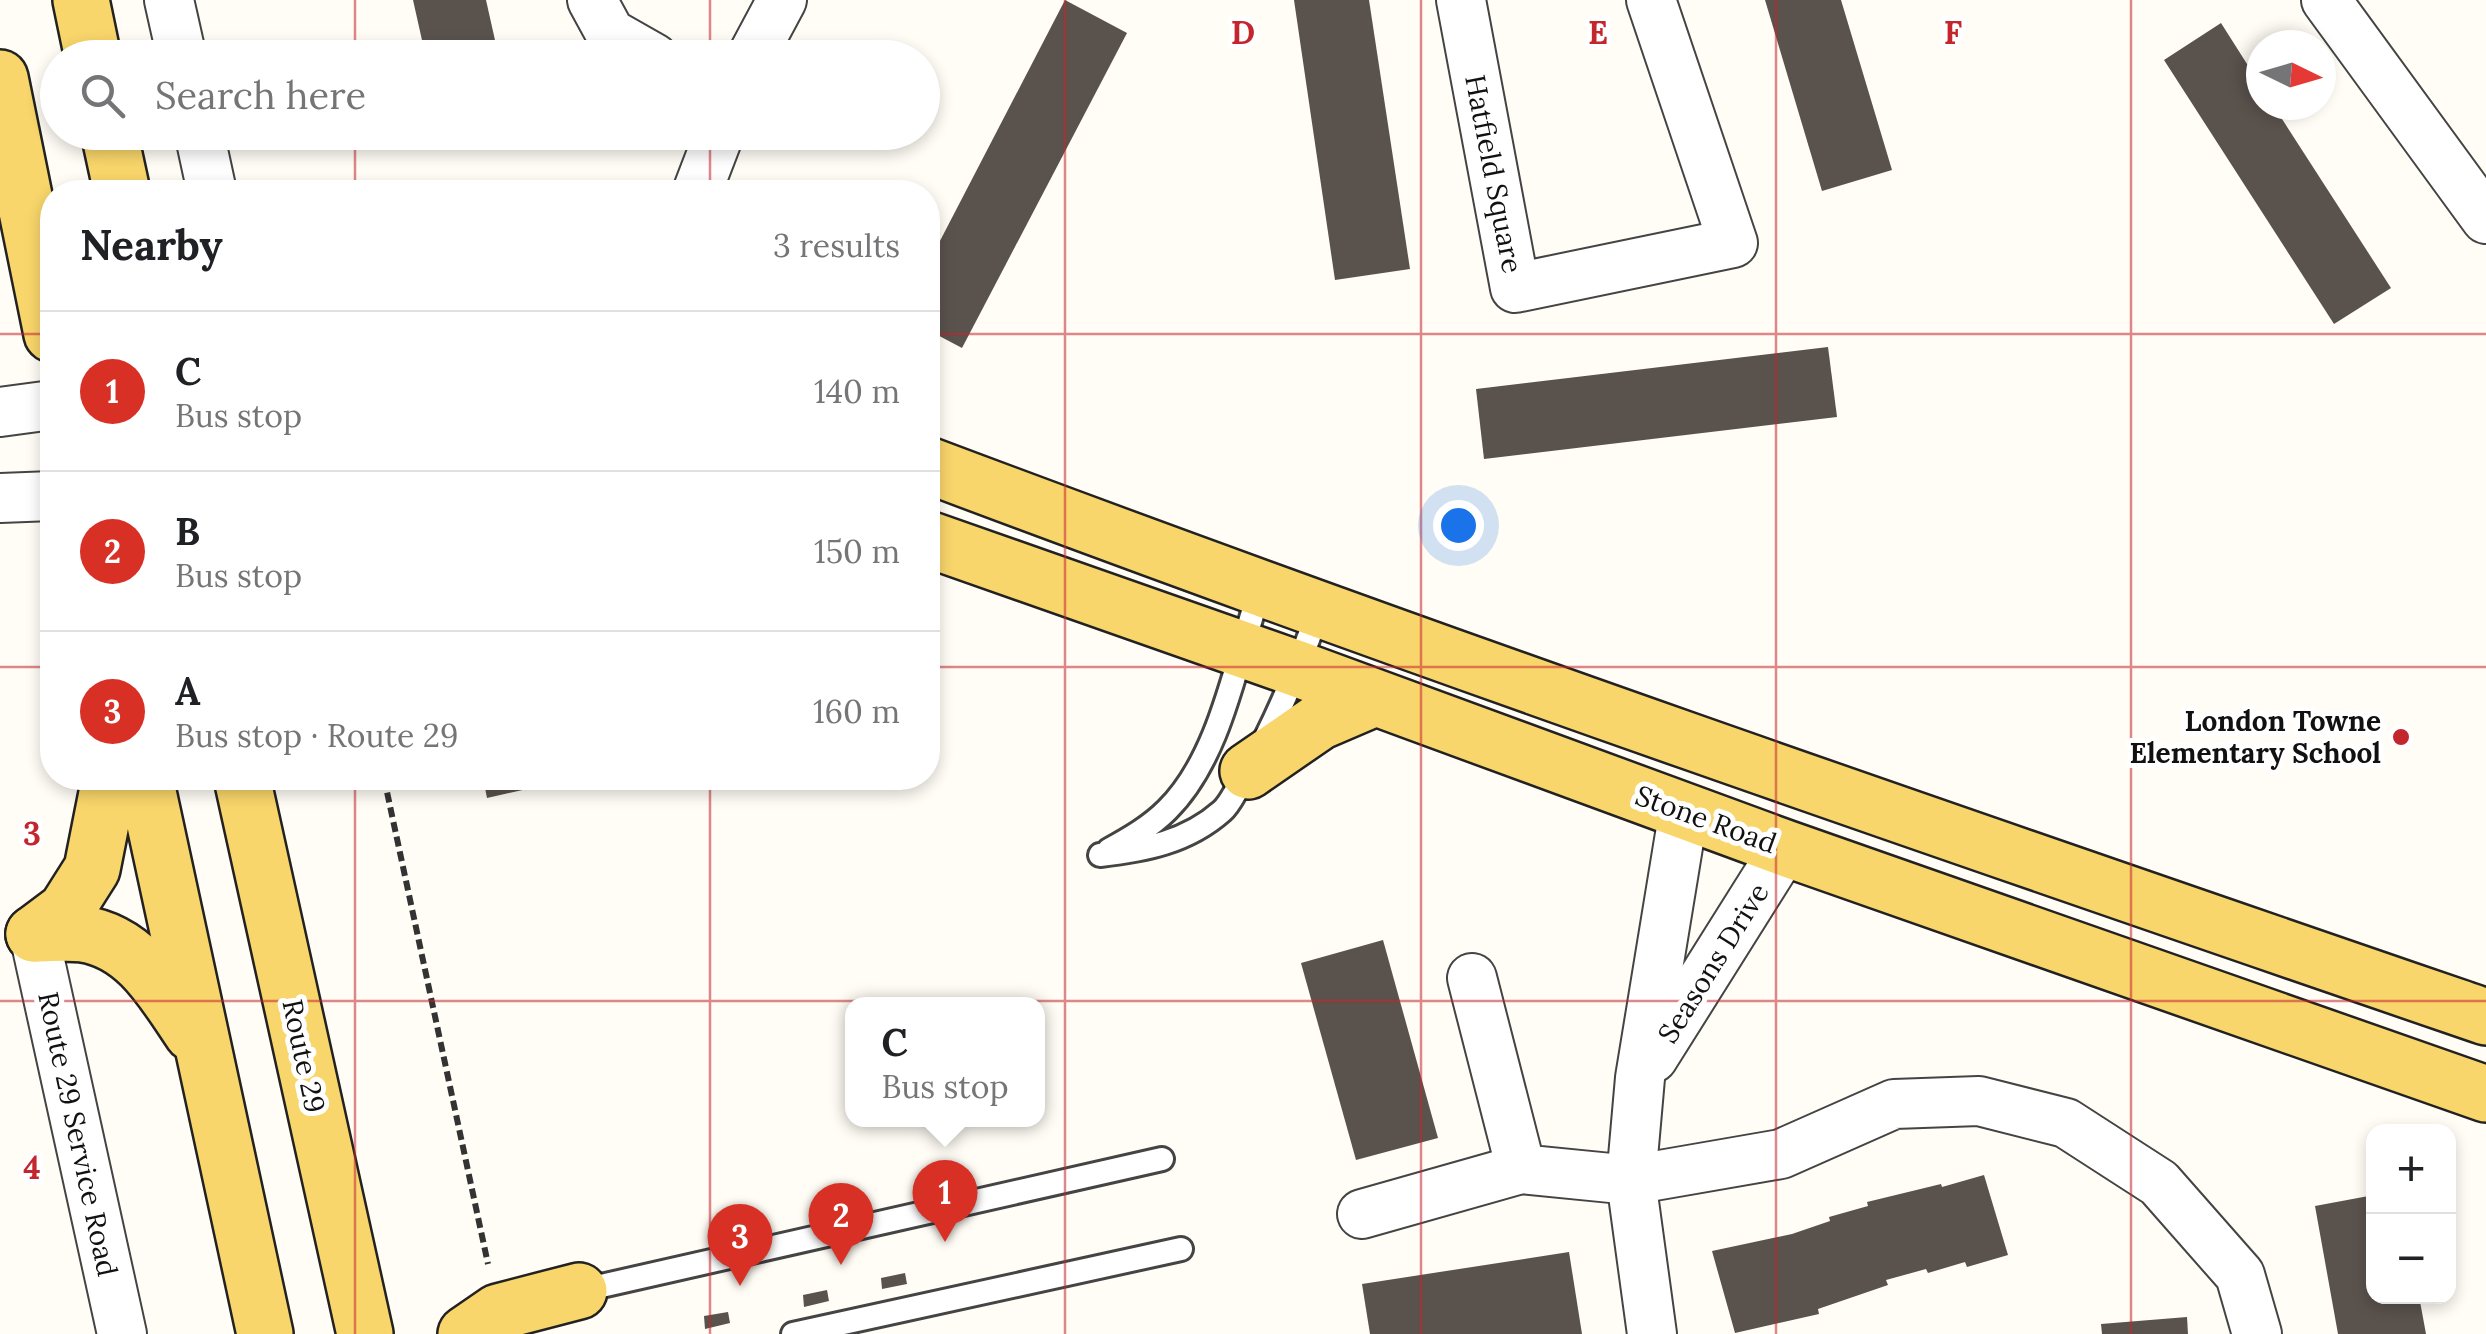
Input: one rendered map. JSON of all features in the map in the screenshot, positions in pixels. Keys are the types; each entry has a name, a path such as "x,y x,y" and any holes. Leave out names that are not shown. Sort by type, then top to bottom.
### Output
{"main road":[{"path":"80,0 89,40"},
{"path":"0,78 40,275"},
{"path":"113,150 119,180"},
{"path":"940,470 1260,590 1859,802 2486,1017"},
{"name":"Stone Road","path":"940,543 1298,668 1785,848 2486,1094"},
{"path":"1248,771 1319,722 1375,698"},
{"path":"20,936 66,910 92,868 108,790"},
{"path":"149,790 265,1334"},
{"name":"Route 29","path":"245,790 365,1334"},
{"path":"20,936 83,934 120,944 153,976 204,1051"},
{"path":"482,1323 579,1291"}],"street":[{"path":"169,0 178,40"},
{"path":"592,0 610,32 624,40"},
{"path":"761,40 782,0"},
{"name":"Hatfield Square","path":"1461,0 1515,288 1734,244 1651,0"},
{"path":"2326,0 2486,219"},
{"path":"202,150 209,180"},
{"path":"702,180 713,150"},
{"path":"0,412 40,407"},
{"path":"0,498 40,496"},
{"name":"Seasons Drive","path":"1652,1334 1631,1180 1640,1078 1684,810"},
{"name":"Seasons Drive","path":"1640,1078 1785,848"},
{"name":"Route 29 Service Road","path":"20,936 111,1332"},
{"path":"1472,978 1521,1169"},
{"path":"1362,1214 1521,1169 1631,1180 1782,1154 1894,1104 1979,1100 2066,1123 2159,1183 2240,1275 2257,1334"}],"lane":[{"path":"1260,590 1220,716 1190,782 1152,822 1100,855 1144,850 1185,836 1224,809 1248,771 1298,668 1319,610"},
{"path":"579,1291 1162,1159"},
{"path":"793,1334 1181,1249"}],"path":[{"path":"386,790 482,1323"}],"building":[{"path":"413,0 486,0 495,40 422,40"},
{"path":"1065,0 1127,33 962,348 940,336 940,241"},
{"path":"1294,0 1369,0 1410,269 1335,280"},
{"path":"1765,0 1841,0 1892,170 1822,191"},
{"path":"2221,23 2246,62 2246,120 2283,120 2391,288 2334,324 2164,60"},
{"path":"1828,347 1837,417 1484,459 1476,389"},
{"path":"485,790 523,790 487,798"},
{"path":"1383,940 1438,1138 1356,1160 1301,963"},
{"path":"1984,1175 2008,1255 1967,1267 1965,1262 1886,1280 1888,1285 1818,1309 1819,1314 1735,1333 1712,1251 1792,1234 1830,1221 1829,1217 1868,1206 1867,1202"},
{"path":"2366,1196 2366,1304 2420,1304 2426,1334 2338,1334 2315,1206"},
{"path":"1569,1252 1582,1334 1370,1334 1362,1284"},
{"path":"905,1273 907,1284 882,1289 881,1278"},
{"path":"827,1290 829,1301 804,1307 803,1295"},
{"path":"728,1312 730,1323 705,1329 704,1316"},
{"path":"2187,1317 2188,1334 2102,1334 2101,1324"}],"place":[{"name":"London Towne Elementary School","path":"2401,737"},
{"name":"C","path":"945,1242"},
{"name":"B","path":"841,1265"},
{"name":"A","path":"740,1286"}]}
